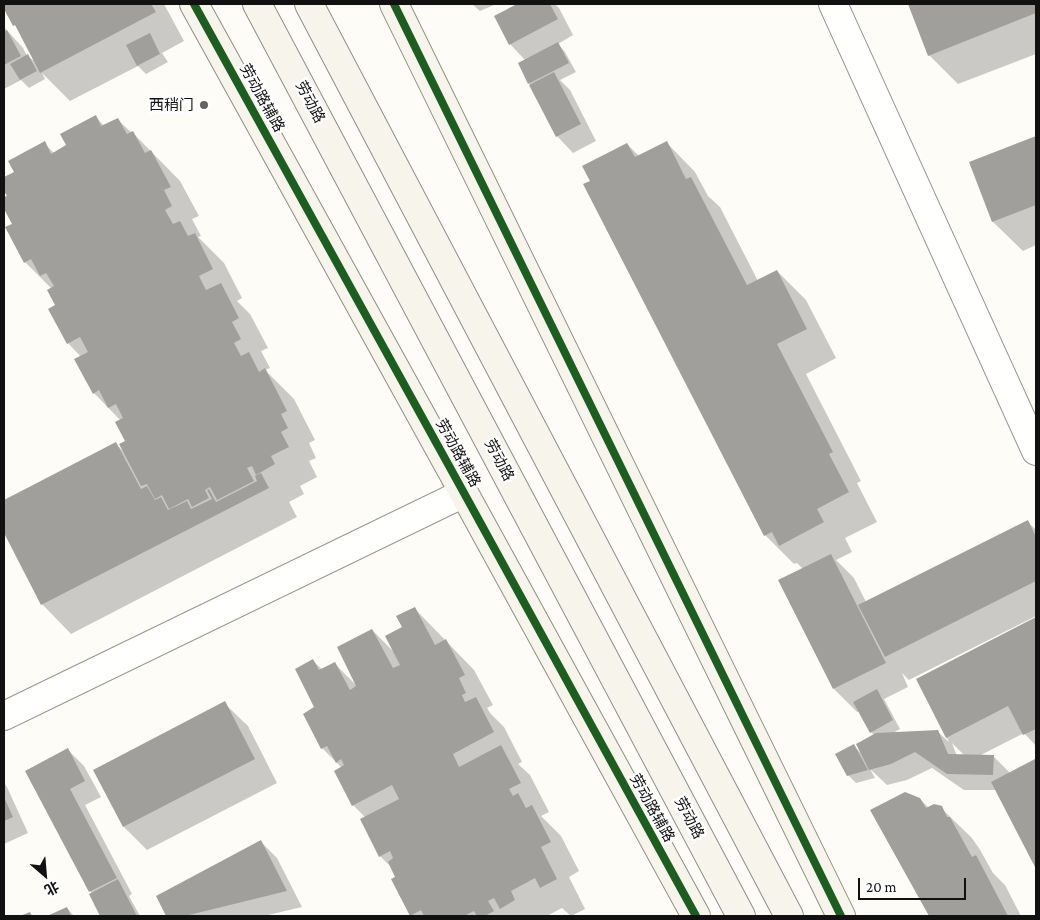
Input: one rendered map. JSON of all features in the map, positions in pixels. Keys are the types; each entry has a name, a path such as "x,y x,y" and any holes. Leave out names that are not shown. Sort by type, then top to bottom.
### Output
{"street":[{"name":"劳动路辅路","path":"194,4 696,916"},
{"name":"劳动路","path":"257,4 741,916"},
{"path":"309,4 789,916"},
{"path":"394,4 841,916"},
{"path":"833,4 1036,451"},
{"path":"4,716 464,492"}],"building":[{"path":"4,4 151,4 156,12 40,73 15,25 13,26 4,9"},
{"path":"517,4 550,4 558,19 509,45 494,16"},
{"path":"908,4 1036,4 1036,13 928,56"},
{"path":"7,30 21,56 4,65 4,32"},
{"path":"150,33 160,54 137,66 126,45"},
{"path":"558,42 569,63 528,84 518,63"},
{"path":"28,54 37,71 20,80 10,64"},
{"path":"554,72 581,124 556,137 529,85"},
{"path":"96,115 101,126 118,118 127,134 133,131 145,153 151,150 171,187 164,190 172,206 165,210 173,224 180,221 188,236 195,233 213,269 199,276 206,290 221,283 239,318 232,322 241,339 234,343 241,356 249,352 259,372 265,368 287,411 281,414 288,428 281,432 289,447 271,456 275,464 256,475 252,466 247,468 254,481 217,500 210,487 205,490 209,498 192,507 188,499 169,509 162,495 155,499 147,484 141,486 119,444 125,441 115,422 123,418 116,404 108,408 99,390 93,394 74,359 88,352 80,337 67,344 48,309 55,305 47,290 54,286 46,273 40,276 31,259 24,263 5,227 12,224 4,209 4,197 7,196 4,191 4,177 14,172 8,161 45,141 51,154 66,145 60,134"},
{"path":"1036,136 1036,205 992,222 969,162"},
{"path":"667,141 686,179 691,177 747,285 777,270 807,329 777,344 833,452 829,454 849,492 817,509 824,522 779,546 772,532 764,536 583,184 590,181 582,166 627,143 635,157"},
{"path":"116,442 141,489 147,486 155,500 161,497 168,510 187,501 191,509 212,499 207,490 209,489 216,502 257,481 255,476 261,473 269,488 41,605 4,533 4,500"},
{"path":"1028,520 1036,537 1036,581 885,657 858,605"},
{"path":"831,554 886,663 833,689 778,580"},
{"path":"415,607 435,645 446,639 465,675 459,678 466,693 462,695 465,702 476,697 494,732 453,754 459,767 501,745 521,783 509,789 513,796 518,793 526,808 532,805 551,842 541,847 557,879 540,888 535,878 511,891 515,900 500,909 494,898 488,901 494,911 485,916 477,916 474,911 464,916 424,916 421,910 410,916 391,879 395,877 388,862 393,858 390,851 379,857 360,819 399,799 392,785 352,806 334,771 344,765 341,759 336,763 327,746 321,749 303,714 314,707 295,669 313,659 319,670 335,662 350,690 356,686 337,647 372,629 393,668 400,665 385,636 402,627 396,616"},
{"path":"1036,617 1036,729 1023,735 1008,706 946,738 916,679"},
{"path":"877,689 893,720 870,733 853,702"},
{"path":"225,701 255,759 123,827 93,770"},
{"path":"938,730 948,754 994,755 993,775 947,774 915,752 891,764 869,770 856,744 876,733"},
{"path":"854,744 868,770 847,776 835,754"},
{"path":"68,748 85,781 70,789 117,878 89,892 25,771"},
{"path":"1035,759 1036,761 1036,869 991,782"},
{"path":"905,792 920,798 926,808 934,804 942,806 972,857 976,855 1008,916 929,916 870,810"},
{"path":"4,797 13,817 4,821"},
{"path":"261,840 287,891 185,916 166,916 156,896"},
{"path":"118,879 137,916 100,916 89,894"},
{"path":"67,907 71,916 47,916"},
{"path":"30,912 32,916 20,916"}],"cycle path":[{"path":"194,4 696,916"},
{"path":"394,4 841,916"}],"place":[{"name":"西稍门","path":"204,105"}]}
